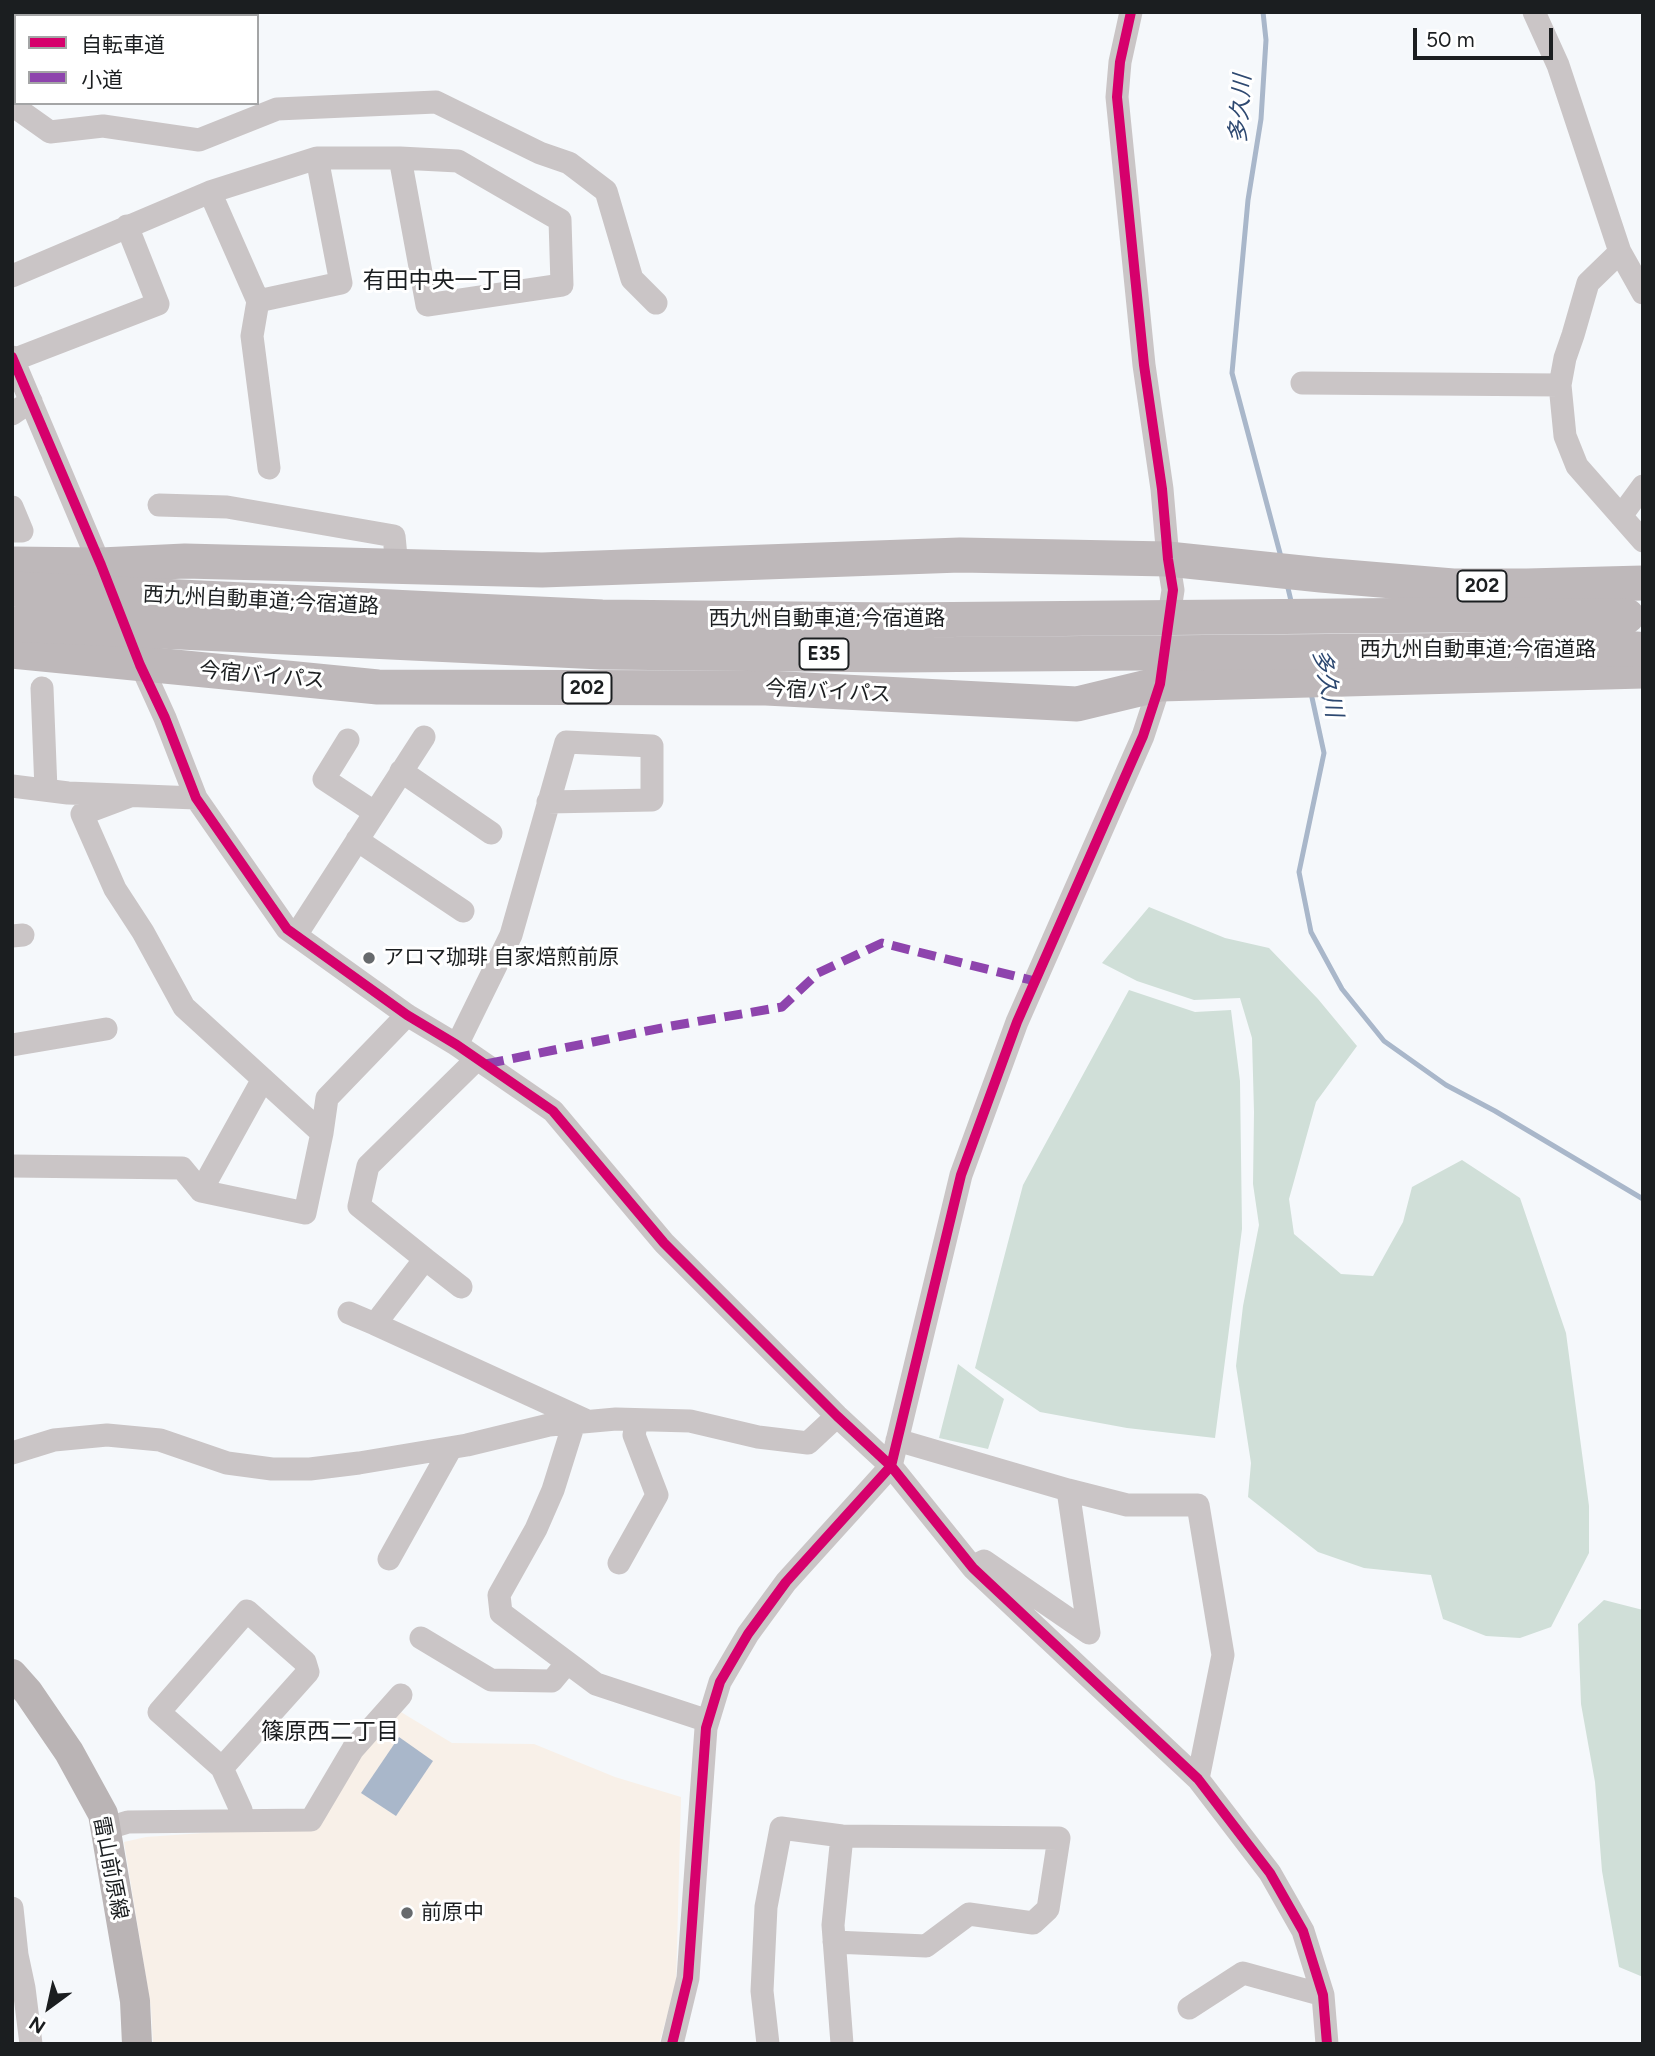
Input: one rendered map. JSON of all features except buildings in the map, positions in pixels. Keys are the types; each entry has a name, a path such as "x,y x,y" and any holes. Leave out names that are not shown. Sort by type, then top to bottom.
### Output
{"highway":[{"name":"202","path":"12,564 101,565 185,561 542,570 960,555 1168,559 1453,586 1643,583"},
{"name":"西九州自動車道;今宿道路","path":"12,589 602,617 897,620 1635,615"},
{"name":"西九州自動車道;今宿道路","path":"12,624 601,652 1641,656"},
{"name":"今宿バイパス","path":"12,651 377,687 766,688 1077,704 1160,684 1355,679 1641,656"}],"main road":[{"name":"雷山前原線","path":"12,1674 28,1692 69,1752 103,1814 135,2001 137,2044"}],"street":[{"path":"1131,12 1120,62 1117,97 1144,365 1173,590 1171,603"},
{"path":"1534,12 1558,65 1620,252 1643,293"},
{"path":"12,105 50,132 103,126 199,140 277,109 436,103 540,153 569,163 606,191 632,279 656,303"},
{"path":"12,276 210,192 317,158 400,158 458,160 560,220 562,285 427,305 400,158"},
{"path":"258,301 341,283 317,158"},
{"path":"210,192 258,301 252,336 269,467"},
{"path":"127,226 158,304 13,358 22,408 101,565 196,798 287,929 407,1015 457,1045 553,1111 664,1243 837,1416 891,1466 973,1568 1198,1779 1270,1873 1303,1931 1323,1995 1326,2044"},
{"path":"1620,252 1588,283 1565,358 1560,385 1565,436 1577,466 1643,541"},
{"path":"1302,383 1560,385"},
{"path":"1621,516 1643,486"},
{"path":"159,505 227,507 394,536 397,567"},
{"path":"12,507 22,531 12,531"},
{"path":"672,2044 688,1978 706,1728 720,1682 748,1634 786,1582 891,1466 961,1175 1017,1022 1143,736 1160,684"},
{"path":"42,688 46,790"},
{"path":"296,935 424,737"},
{"path":"348,740 324,779 374,812"},
{"path":"457,1045 511,935 548,802 566,742 652,746 652,800 548,802"},
{"path":"401,771 491,833"},
{"path":"12,786 130,796 196,798"},
{"path":"130,796 82,814 115,889 143,932 184,1007 322,1133"},
{"path":"357,840 463,911"},
{"path":"12,1166 182,1168 201,1191 304,1213 327,1098 407,1015"},
{"path":"12,1045 106,1029"},
{"path":"461,1287 359,1206 368,1166 477,1059"},
{"path":"201,1191 262,1079"},
{"path":"375,1324 425,1259"},
{"path":"349,1313 581,1422"},
{"path":"12,1452 54,1440 107,1435 160,1440 227,1462 272,1469 310,1469 459,1446 550,1424 581,1422 690,1421 758,1437 808,1443 837,1416"},
{"path":"619,1563 657,1495 634,1435 637,1420"},
{"path":"581,1422 536,1529 499,1595 501,1613 596,1684 708,1721"},
{"path":"897,1440 1127,1505 1198,1505 1223,1655 1198,1779"},
{"path":"400,1555 459,1446"},
{"path":"973,1568 984,1561 1089,1633 1068,1490"},
{"path":"222,1768 308,1672 305,1662 247,1611 159,1712 222,1768 241,1810 240,1821"},
{"path":"421,1638 491,1681 552,1681 567,1663"},
{"path":"105,1829 128,1822 311,1820 353,1749 401,1695"},
{"path":"768,2044 762,1991 766,1907 781,1828 842,1836 1059,1838 1048,1909 1033,1923 969,1914 926,1946 834,1942"},
{"path":"842,1836 833,1924 842,2044"},
{"path":"12,1908 31,2044"},
{"path":"1189,2008 1243,1973 1323,1995"}],"shaded area":[{"path":"1149,907 1225,938 1269,948 1318,999 1357,1046 1316,1102 1289,1199 1294,1234 1341,1274 1373,1276 1403,1222 1412,1187 1462,1160 1520,1198 1566,1333 1589,1506 1589,1553 1551,1627 1520,1638 1486,1636 1443,1619 1431,1575 1364,1568 1318,1552 1248,1497 1251,1463 1236,1366 1243,1306 1259,1225 1253,1184 1252,1038 1240,998 1194,1000 1137,981 1102,963"},
{"path":"1129,990 1195,1012 1231,1010 1240,1081 1242,1229 1215,1438 1127,1428 1040,1412 975,1368 1023,1185"},
{"path":"958,1364 1004,1399 988,1449 939,1438"},
{"path":"1604,1600 1643,1610 1643,1977 1619,1967 1602,1871 1595,1782 1581,1704 1578,1624"},
{"name":"前原中","path":"396,1709 452,1743 534,1744 615,1777 681,1797 676,1985 659,2044 153,2044 151,2008 124,1842 146,1837 317,1825 365,1747"}],"water":[{"path":"399,1737 433,1761 396,1816 361,1793"}],"waterway":[{"name":"多久川","path":"1263,12 1266,40 1261,119 1248,200 1232,373 1281,557"},
{"name":"多久川","path":"1287,584 1292,605"},
{"name":"多久川","path":"1311,693 1324,753 1299,872 1311,932 1342,989 1384,1041 1446,1085 1643,1199"}],"marked path":[{"path":"486,1064 671,1026 782,1007 818,973 882,943 1035,981"}],"cycle path":[{"path":"672,2044 688,1978 706,1728 720,1682 748,1634 786,1582 891,1466 961,1175 1017,1022 1143,736 1160,684 1173,590 1144,365 1117,97 1120,62 1131,12"},
{"path":"12,357 101,565 140,665 165,718 196,798 287,929 407,1015 457,1045 553,1111 664,1243 837,1416 891,1466 973,1568 1198,1779 1270,1873 1303,1931 1323,1995 1327,2044"}],"place":[{"name":"アロマ珈琲 自家焙煎前原","path":"369,958"},
{"name":"前原中","path":"407,1913"}],"district":[{"name":"有田中央一丁目","path":"443,281"},
{"name":"篠原西二丁目","path":"330,1732"}]}
